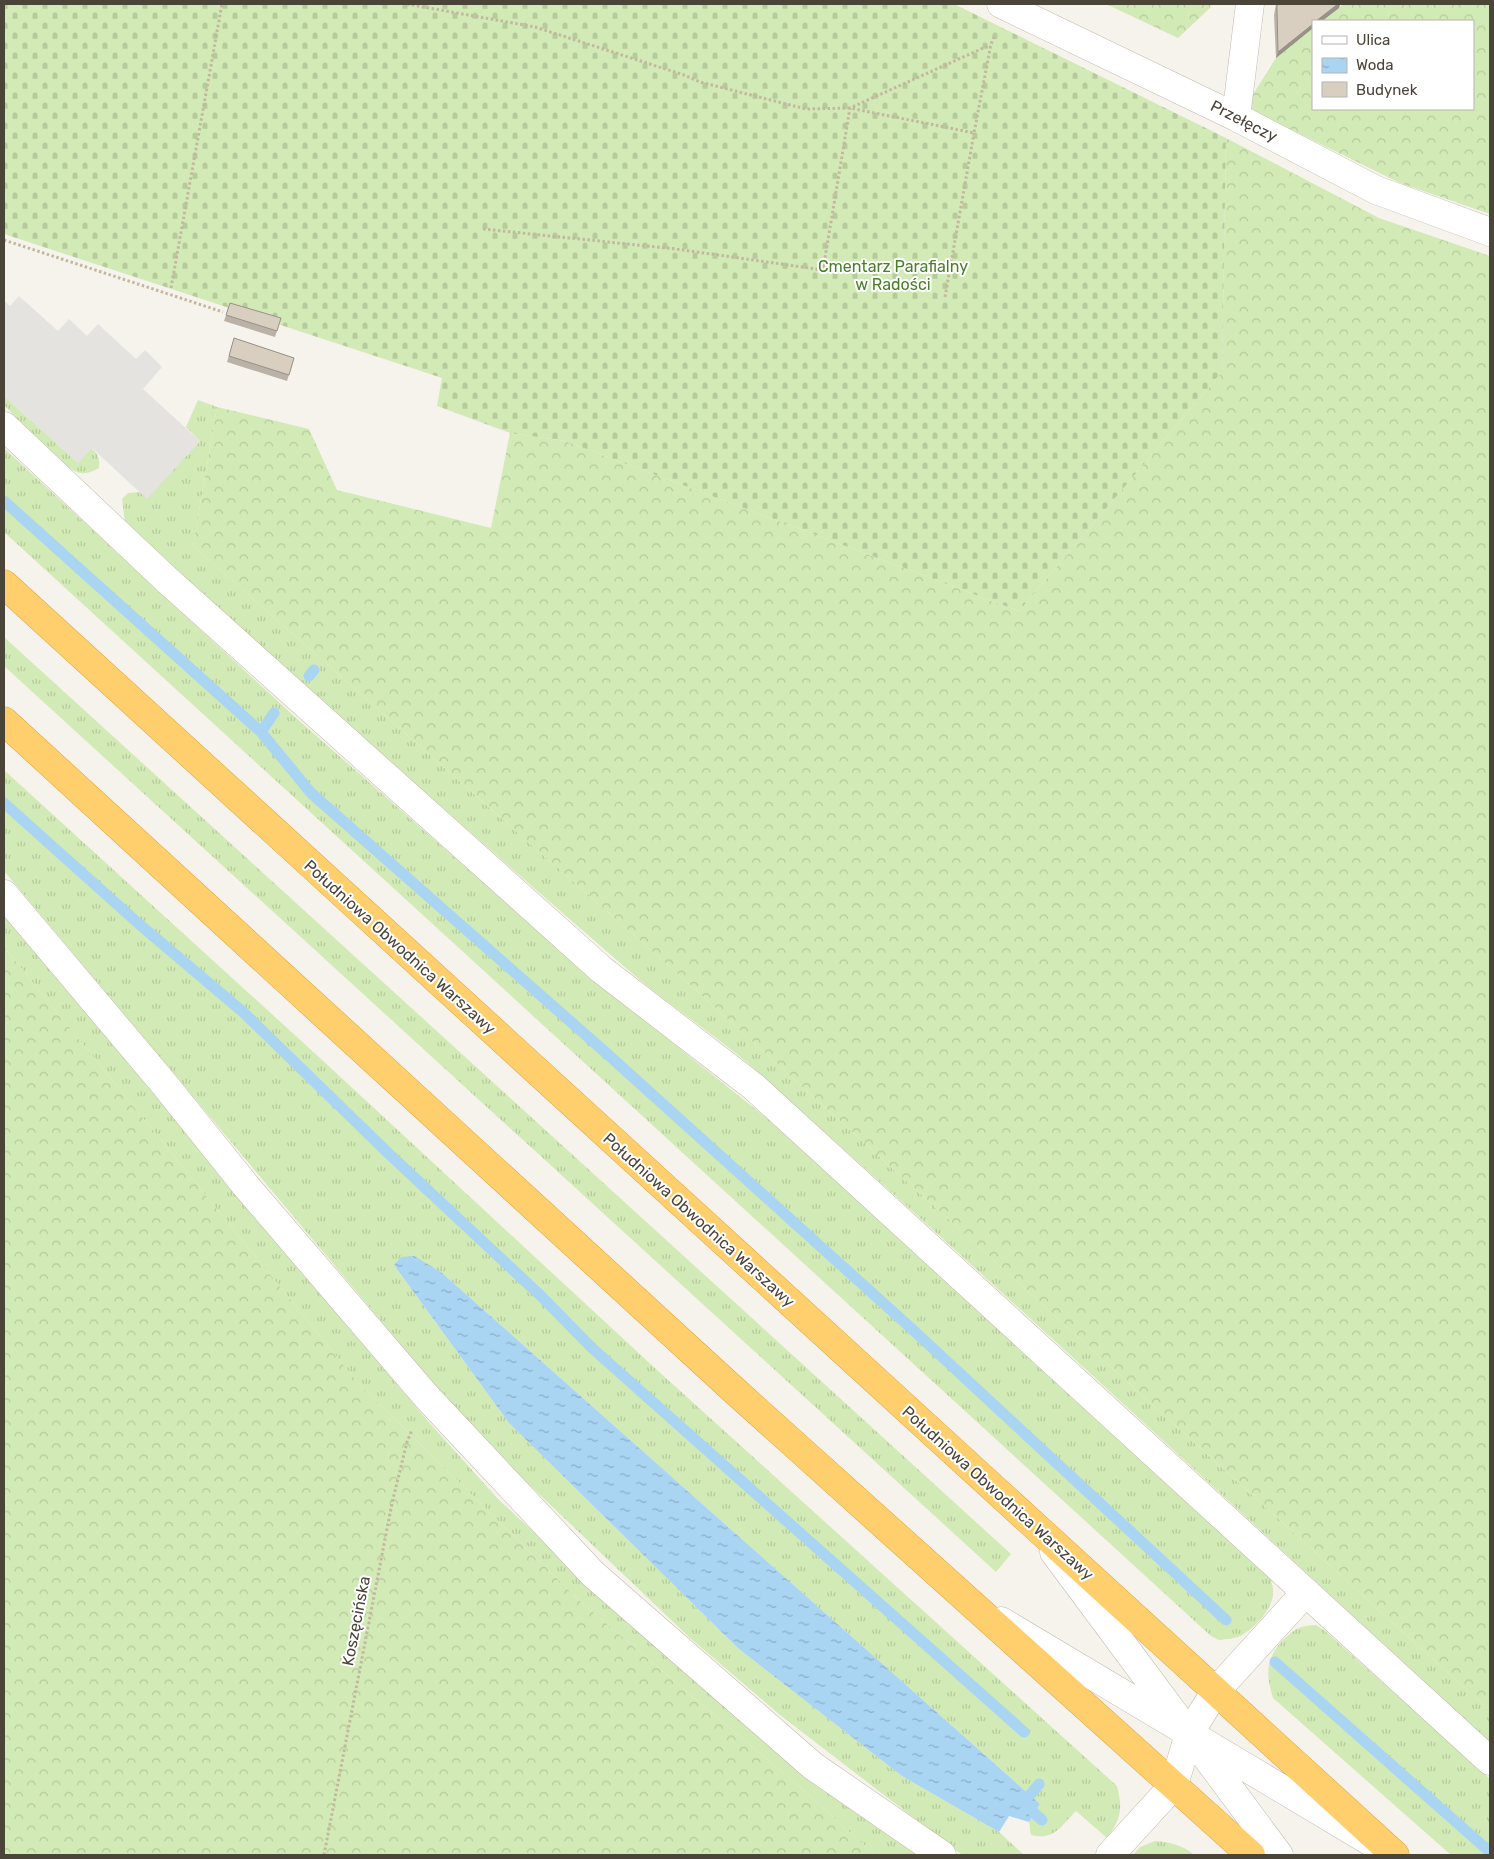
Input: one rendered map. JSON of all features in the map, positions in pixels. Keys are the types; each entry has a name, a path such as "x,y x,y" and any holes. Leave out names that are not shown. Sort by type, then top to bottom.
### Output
{"highway":[{"name":"Południowa Obwodnica Warszawy","path":"4,584 1394,1855"},
{"path":"4,721 736,1392 1251,1855"}],"street":[{"path":"1236,117 1250,4"},
{"name":"Przełęczy","path":"1004,5 1236,117 1376,190 1490,232"},
{"path":"4,426 167,580 602,970 754,1087 1490,1761"},
{"path":"4,894 165,1085 246,1186 426,1396 601,1580 813,1766 942,1855"},
{"path":"1035,1527 1279,1855"},
{"path":"1110,1855 1174,1785 1189,1734 1215,1692 1306,1592"},
{"path":"971,1604 1394,1855"}],"path":[{"path":"171,288 222,4"},
{"path":"407,4 535,28 684,75 700,82 806,109 850,108 974,133"},
{"path":"945,297 991,44 1004,5"},
{"path":"850,108 991,44"},
{"path":"483,229 676,249 823,270 850,108"},
{"path":"4,240 223,312"},
{"name":"Koszęcińska","path":"324,1855 392,1503 407,1442 426,1396"}],"green space":[{"name":"Cmentarz Parafialny w Radości","path":"4,4 954,4 1226,138 1222,372 1019,611 565,441 510,433 437,406 442,378 4,234"},
{"path":"1106,4 1211,4 1210,8 1178,38"},
{"path":"1344,4 1490,4 1490,214 1400,183 1245,107 1276,58 1312,29 1312,110 1474,110 1474,20 1323,20"},
{"path":"1226,138 1379,218 1490,256 1490,1711 687,982 193,546 217,407 309,429 337,490 491,528 510,433 565,441 1019,611 1222,372"},
{"path":"4,396 78,463 91,448 98,456 99,468 88,473 81,473 63,464 4,405"},
{"path":"198,400 217,407 193,546 687,982 1490,1711 1490,1742 1029,1318 750,1065 648,987 441,807 125,522 122,499 128,493 140,492 147,498 200,441 186,427"},
{"path":"4,448 295,717 588,975 764,1116 939,1273 1270,1578 1273,1596 1264,1615 1247,1631 1237,1637 1219,1640 1211,1636 4,532"},
{"path":"4,637 1011,1554 996,1572 4,666"},
{"path":"4,770 320,1058 657,1370 1117,1786 1120,1814 1107,1838 1076,1811 1061,1827 1051,1834 1046,1836 1031,1835 1029,1822 1040,1804 441,1272 401,1257 394,1265 509,1423 739,1649 902,1776 999,1832 1024,1855 962,1855 780,1715 690,1638 474,1432 4,871"},
{"path":"4,913 312,1284 426,1419 498,1499 689,1675 807,1779 917,1855 875,1855 801,1788 583,1604 359,1384 4,947"},
{"path":"4,947 359,1384 583,1604 801,1788 875,1855 4,1855"},
{"path":"1316,1625 1324,1630 1490,1779 1490,1855 1451,1855 1273,1698 1268,1668 1276,1648 1294,1631 1301,1627"},
{"path":"1155,1841 1176,1845 1194,1855 1133,1855 1140,1847"}],"shaded area":[{"path":"19,296 58,331 69,319 87,336 98,324 136,359 145,350 162,367 143,389 200,441 147,499 92,448 78,463 4,396 4,301 10,306"}],"water":[{"path":"414,1256 441,1272 1040,1804 1029,1822 1009,1816 999,1832 902,1776 739,1649 509,1423 394,1265 401,1257"}],"building":[{"path":"1277,4 1338,4 1317,20 1312,20 1312,25 1278,52"},
{"path":"230,303 281,318 277,331 226,315"},
{"path":"234,338 294,358 289,375 229,356"}],"waterway":[{"path":"4,501 261,732 274,713"},
{"path":"309,676 314,670"},
{"path":"261,732 311,793 604,1051 912,1329 1226,1620"},
{"path":"4,803 139,924 243,1012 387,1152 541,1296 592,1348 1024,1732"},
{"path":"1275,1662 1490,1852"},
{"path":"1030,1795 1039,1784"},
{"path":"1034,1813 1042,1820"}]}
